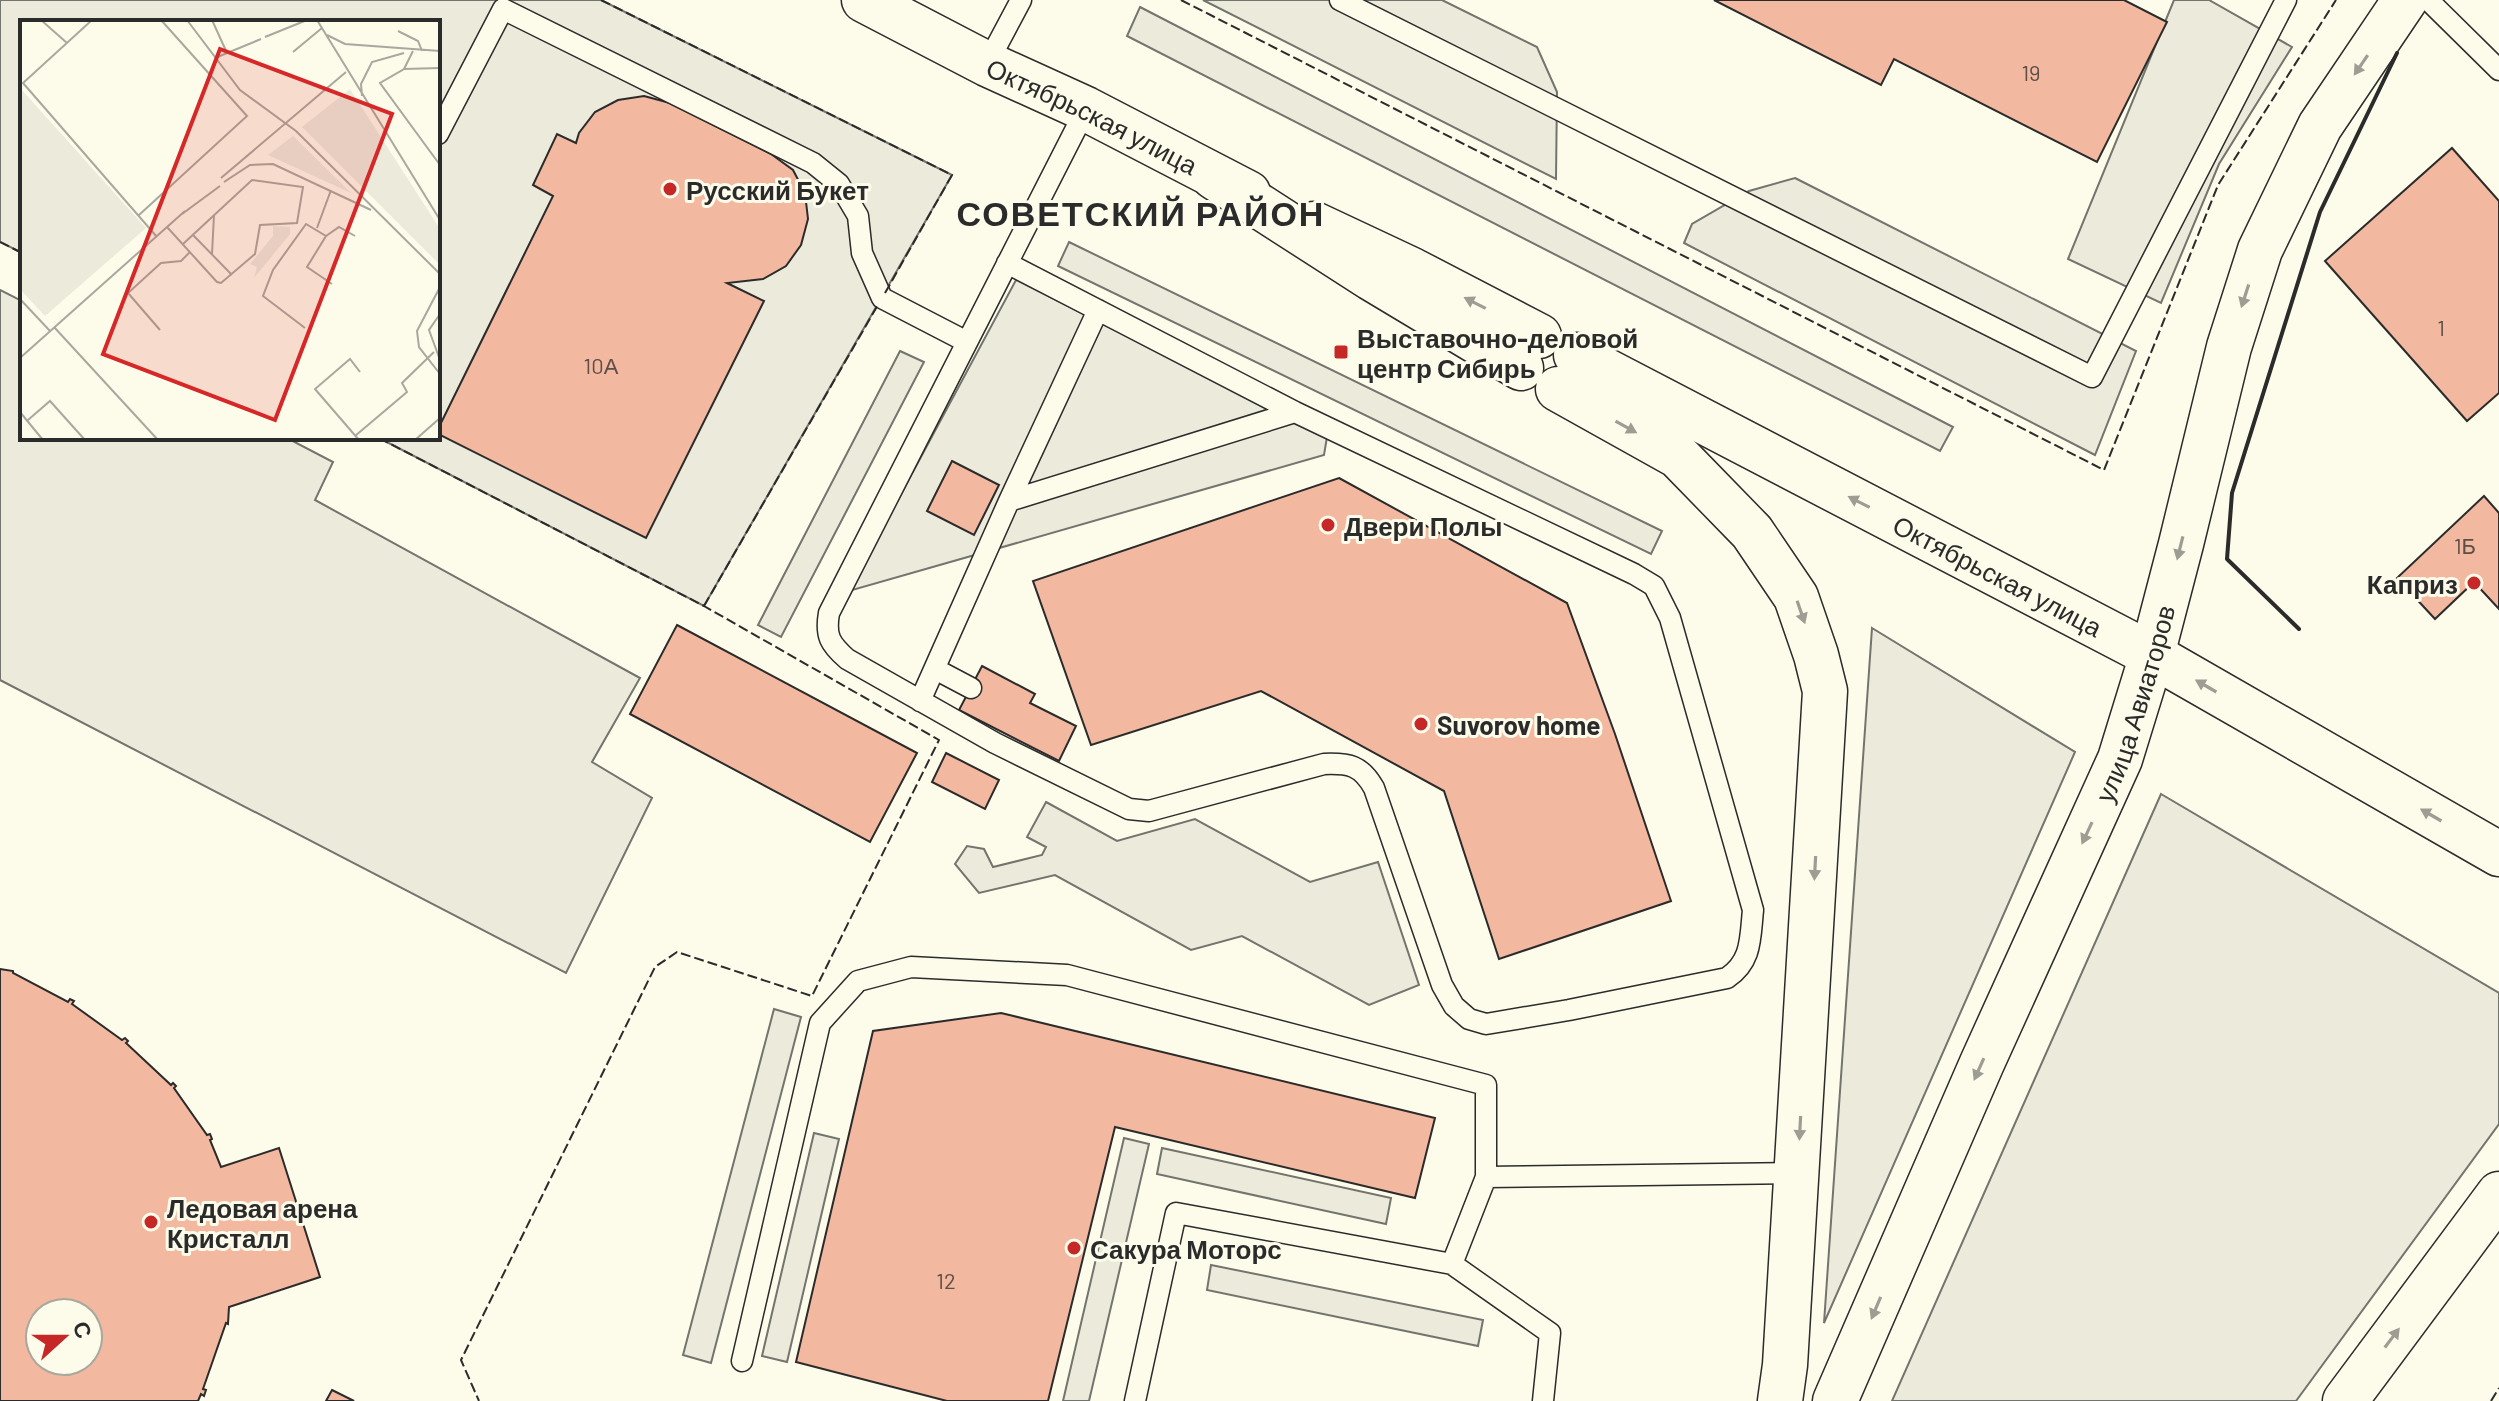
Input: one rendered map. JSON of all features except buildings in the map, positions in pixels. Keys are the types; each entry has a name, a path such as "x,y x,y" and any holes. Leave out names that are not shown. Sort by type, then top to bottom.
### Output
{"main road":[{"name":"Октябрьская улица","path":"864,0 987,64 1086,109 1214,177 1371,278 2152,655 2499,854"},
{"name":"улица Авиаторов","path":"1835,1401 1982,1063 2120,759 2152,655 2229,347 2260,250 2320,126 2405,0"},
{"path":"1548,362 1678,456 1752,532 1796,597 1825,691 1785,1365 1780,1401"},
{"path":"2345,1401 2499,1194"}],"lane":[{"path":"987,64 1021,0"},
{"path":"1340,0 2092,377 2286,0"},
{"path":"2428,0 2495,57"},
{"path":"440,130 503,9 813,163 839,184 858,216 862,253 882,298 967,342"},
{"path":"1007,263 1295,412 1654,586 1670,618 1753,910 1748,954 1741,969 1727,978 1569,1010 1486,1024 1469,1019 1454,1006 1442,985 1374,788 1366,775 1346,763 1324,764 1149,811 1129,809 995,743 847,659 832,646 827,627 829,613 1007,263 1086,109"},
{"path":"920,701 1098,310"},
{"path":"1009,501 1295,412"},
{"path":"935,669 971,688"},
{"path":"742,1361 820,1023 858,981 911,967 1067,975 1486,1085 1486,1177 1452,1264"},
{"path":"1486,1177 1797,1173"},
{"path":"1135,1401 1176,1213 1452,1264 1550,1333 1543,1401"}],"shaded area":[{"path":"0,0 601,0 952,175 704,606 383,440 440,440 440,20 20,20 20,252 0,242"},
{"path":"1203,0 1442,0 1537,47 1557,92 1556,179"},
{"path":"2174,0 2209,0 2292,47 2219,164 2161,303 2068,259"},
{"path":"1140,7 1953,427 1940,451 1127,36"},
{"path":"1795,178 2136,351 2095,455 1684,243 1692,224 1749,191"},
{"path":"1069,242 1662,531 1651,554 1058,266"},
{"path":"1016,280 1327,437 1324,455 849,591"},
{"path":"0,290 20,300 20,440 291,440 333,462 315,500 640,678 592,762 652,798 566,973 0,680"},
{"path":"900,351 924,362 781,637 758,625"},
{"path":"1872,628 2075,752 1824,1323"},
{"path":"2161,794 2499,993 2499,1124 2296,1401 1892,1401"},
{"path":"1046,802 1117,841 1195,819 1310,882 1378,862 1419,985 1369,1005 1242,936 1191,950 1055,875 979,893 955,864 967,846 984,849 993,867 1042,855 1046,847 1027,837"},
{"path":"774,1009 801,1017 711,1363 683,1355"},
{"path":"814,1133 839,1139 787,1362 762,1356"},
{"path":"1124,1138 1149,1144 1089,1401 1063,1401"},
{"path":"1162,1148 1391,1198 1386,1224 1157,1174"},
{"path":"1211,1265 1483,1320 1478,1346 1207,1290"}],"fence":[{"path":"601,0 952,175 885,293"},
{"path":"1181,0 2104,470 2218,185 2336,0"},
{"path":"0,242 20,252"},
{"path":"704,606 879,303"},
{"path":"383,440 704,606 939,740 812,996 677,952 655,967 461,1360 479,1401"},
{"path":"2491,1401 2499,1388"}],"wall":[{"path":"2299,629 2227,559 2232,493 2320,212 2397,53"}],"place":[{"name":"Русский Букет","path":"670,189"},
{"name":"Выставочно-деловой центр Сибирь","path":"1341,352"},
{"name":"Двери Полы","path":"1328,525"},
{"name":"Каприз","path":"2474,583"},
{"name":"Suvorov home","path":"1421,724"},
{"name":"Ледовая арена Кристалл","path":"151,1222"},
{"name":"Сакура Моторс","path":"1074,1248"}],"district":[{"name":"СОВЕТСКИЙ РАЙОН","path":"1141,212"}]}
